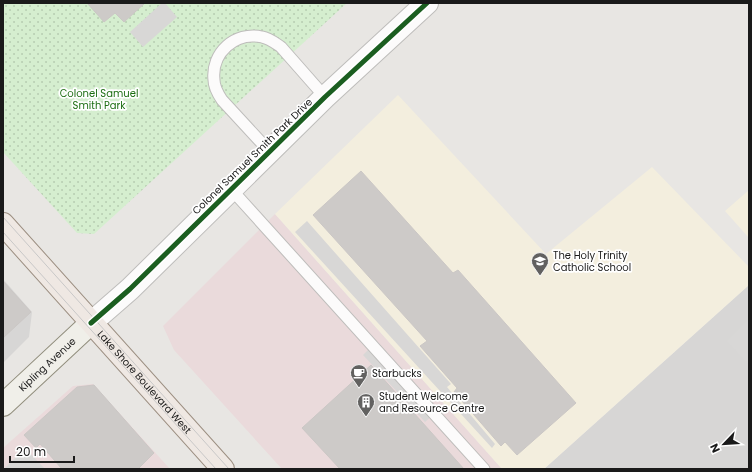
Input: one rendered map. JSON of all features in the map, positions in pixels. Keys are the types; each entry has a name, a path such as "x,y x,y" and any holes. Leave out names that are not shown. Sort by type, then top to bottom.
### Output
{"main road":[{"name":"Lake Shore Boulevard West","path":"3,224 223,469"},
{"name":"Kipling Avenue","path":"3,406 91,323"}],"street":[{"name":"Colonel Samuel Smith Park Drive","path":"91,323 130,288 325,97 427,3"}],"lane":[{"path":"269,151 230,110 217,91 214,81 214,70 216,60 222,50 230,43 240,38 250,36 262,37 272,41 281,47 325,97"},
{"path":"231,189 484,469"}],"shaded area":[{"path":"162,3 165,3 177,17 143,47 130,32"},
{"name":"The Holy Trinity Catholic School","path":"398,95 546,254 652,167 749,267 749,285 544,469 502,469 275,214"},
{"path":"749,190 749,238 725,211"},
{"path":"275,214 502,469 282,469 174,350 163,326"},
{"path":"307,221 451,384 447,387 495,444 492,448 295,232"},
{"path":"3,279 32,312 29,337 3,363"},
{"path":"749,285 749,469 544,469"},
{"path":"749,319 749,365 727,341"},
{"path":"371,347 433,415 425,422 363,355"},
{"path":"93,384 170,469 3,469 3,448 73,386"},
{"path":"25,448 45,469 4,469"}],"green space":[{"name":"Colonel Samuel Smith Park","path":"3,3 347,3 94,234 77,233 3,152"}],"building":[{"path":"87,3 145,3 124,22 115,13 104,22"},
{"path":"361,171 453,273 458,270 576,403 517,455 505,442 501,446 454,392 457,388 420,346 427,341 313,215"},
{"path":"3,281 31,312 3,338"},
{"name":"Student Welcome and Resource Centre","path":"371,365 464,469 340,469 302,428"},
{"path":"94,385 154,453 138,469 62,469 40,444 36,448 24,435 77,387"}],"tram line":[{"path":"3,217 229,469"},
{"path":"3,232 216,469"}],"cycle path":[{"path":"91,323 130,289 325,97 427,3"}],"place":[{"name":"The Holy Trinity Catholic School","path":"540,276"},
{"name":"Starbucks","path":"359,388"},
{"name":"Student Welcome and Resource Centre","path":"366,417"}]}
